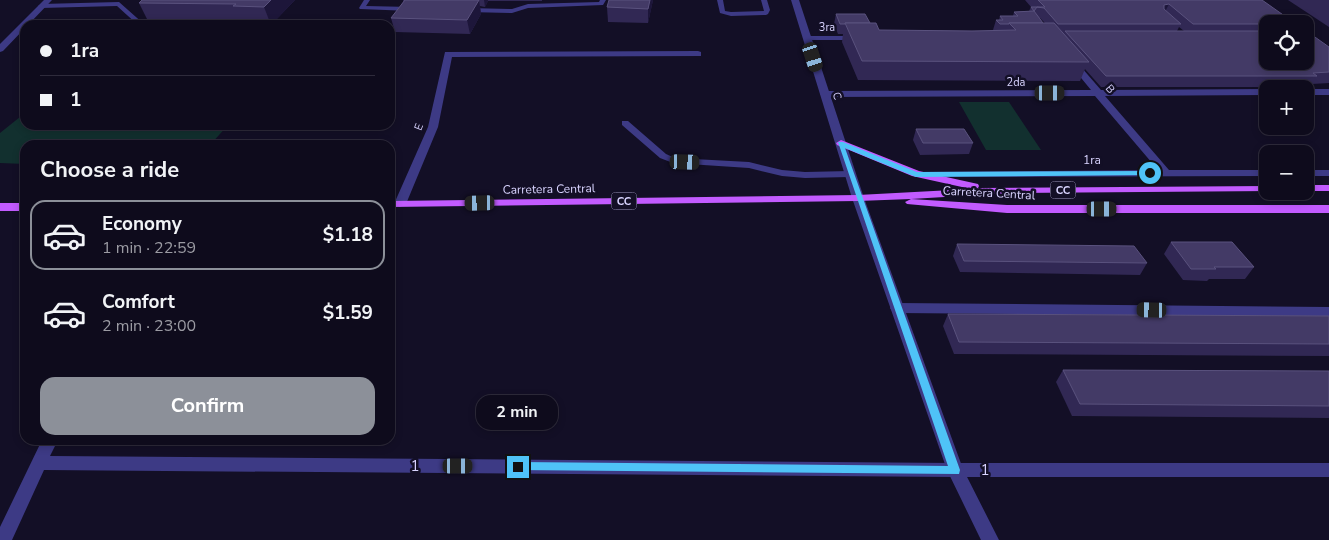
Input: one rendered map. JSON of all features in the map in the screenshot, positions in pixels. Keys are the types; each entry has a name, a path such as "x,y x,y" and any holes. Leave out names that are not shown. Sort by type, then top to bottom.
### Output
{"main road":[{"path":"841,143 916,174 958,184 1011,190"},
{"path":"1314,188 1329,188"},
{"name":"Carretera Central","path":"395,204 858,198 1011,190 1259,189"},
{"name":"Carretera Central","path":"858,198 1007,209 1329,209"},
{"path":"0,206 20,207"}],"street":[{"name":"C","path":"795,0 858,198 955,470 990,540"},
{"path":"28,20 45,3"},
{"path":"0,49 20,29"},
{"name":"3ra","path":"807,38 872,38"},
{"name":"E","path":"395,204 433,127 448,54 698,54"},
{"name":"B","path":"1067,56 1166,173"},
{"name":"2da","path":"825,94 1259,92"},
{"path":"1314,92 1329,92"},
{"name":"1ra","path":"916,174 1259,173"},
{"path":"1314,173 1329,173"},
{"path":"897,308 1329,312"},
{"path":"0,539 5,535 48,445"},
{"name":"1","path":"41,463 955,470 1329,470"}],"lane":[{"path":"367,0 362,8 418,9"},
{"path":"456,10 512,11 528,6 601,4 603,0"},
{"path":"720,0 722,12 731,14 766,13 764,0"},
{"path":"45,3 119,4 137,20"},
{"path":"625,123 663,156 673,160 749,165 782,173 805,175 850,174"}],"green space":[{"path":"959,102 1009,102 1041,150 986,150"},
{"path":"20,117 20,130 224,130 214,140 20,140 20,164 0,163 0,133"}],"building":[{"path":"142,0 271,0 264,7 233,6 236,4 139,3"},
{"path":"405,0 479,0 467,20 391,18"},
{"path":"609,0 650,0 648,9 607,7"},
{"path":"1038,0 1262,0 1283,15 1259,15 1259,24 1193,24 1169,4 1164,5 1164,9 1181,24 1058,24 1044,8 1037,7 1045,7"},
{"path":"1034,11 1043,23 1000,24 996,20 1003,20 1000,16 1018,16 1014,12"},
{"path":"836,14 865,14 870,23 840,24"},
{"path":"845,23 876,23 879,30 972,31 1016,30 1009,23 1054,23 1089,62 862,61"},
{"path":"1065,31 1259,31 1259,70 1314,70 1314,36 1329,47 1329,72 1313,73 1317,76 1106,76"},
{"path":"916,129 964,129 973,143 923,143"},
{"path":"1171,242 1232,242 1254,267 1191,269"},
{"path":"957,244 1134,246 1147,263 964,261"},
{"path":"948,314 1329,316 1329,344 959,342"},
{"path":"1063,370 1329,371 1329,406 1080,404"}],"route":[{"path":"518,467 955,470 858,198 841,143 916,174 1150,173"}]}
